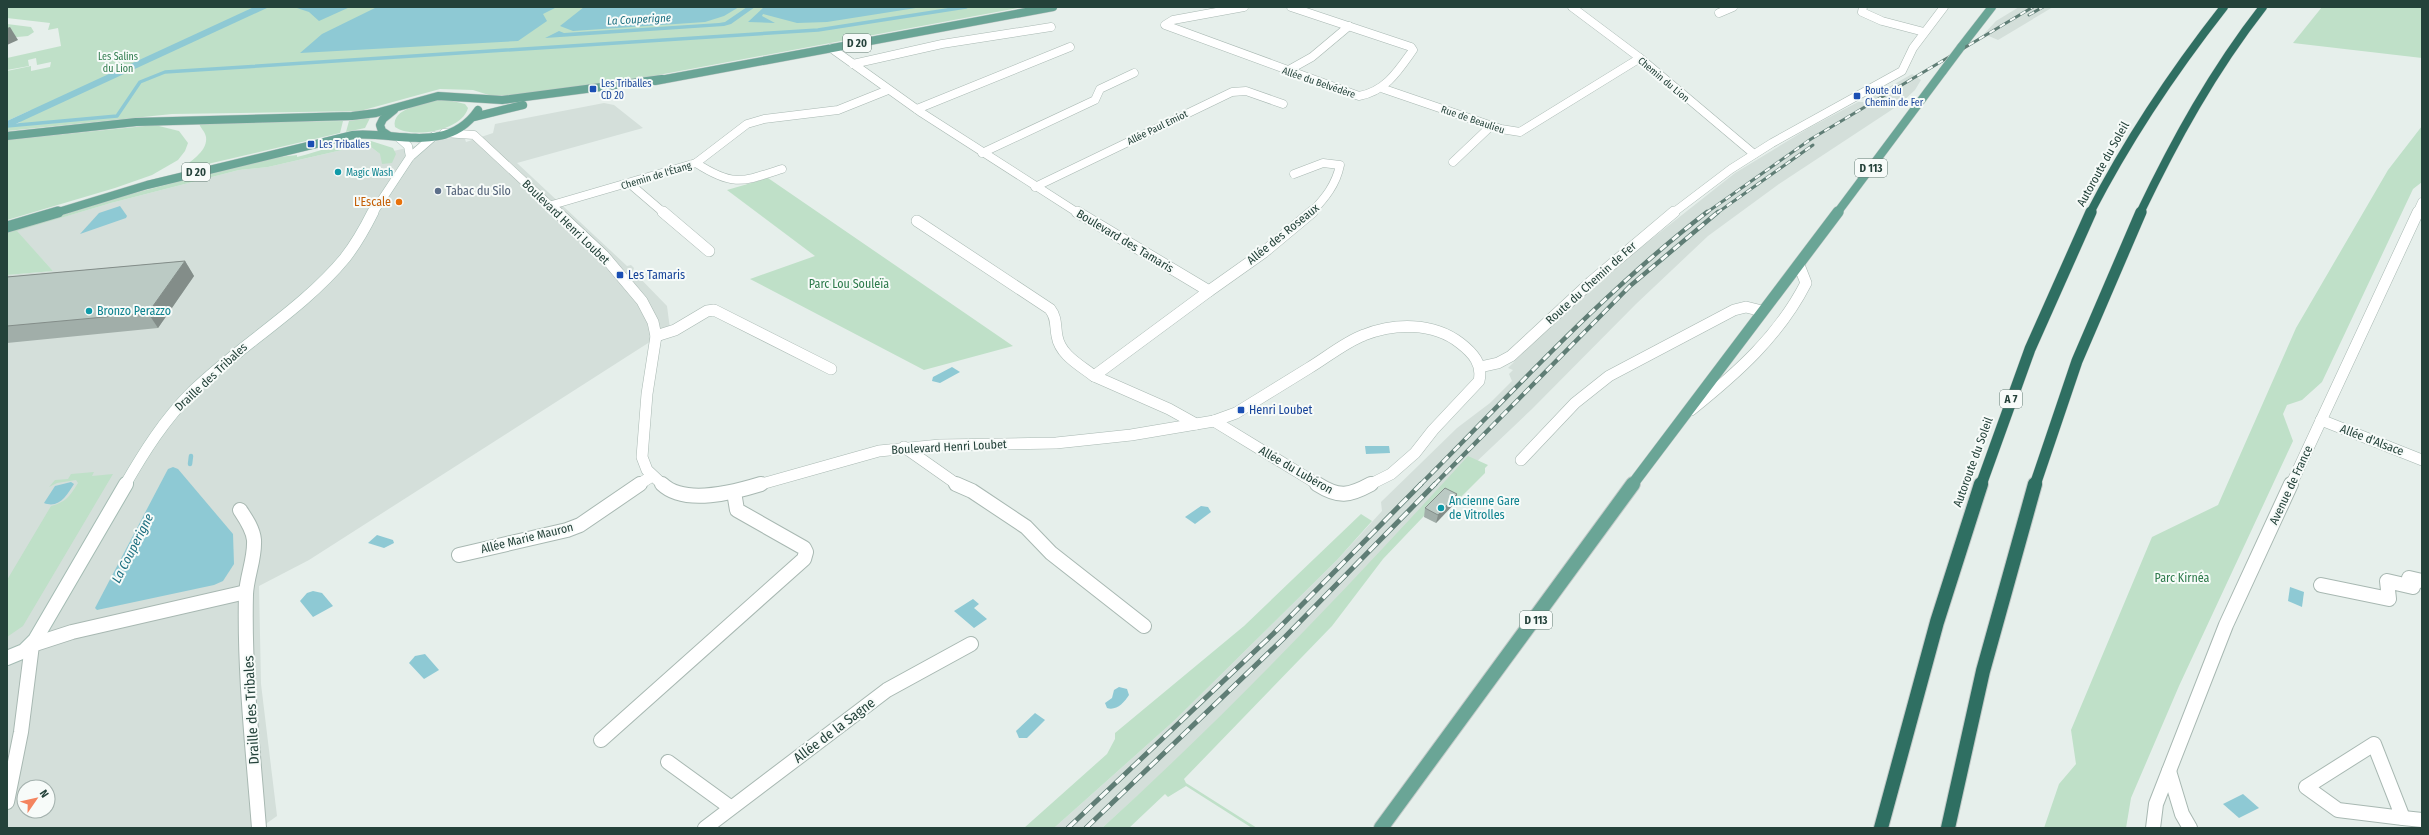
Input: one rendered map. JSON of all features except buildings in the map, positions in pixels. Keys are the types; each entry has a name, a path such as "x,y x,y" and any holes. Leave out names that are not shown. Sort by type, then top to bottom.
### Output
{"highway":[{"name":"Autoroute du Soleil","path":"1881,828 1906,726 1943,596 1977,491 2054,289 2126,146 2188,53 2224,7"},
{"path":"1948,828 1963,756 1991,645 2028,512 2065,395 2106,286 2170,151 2222,62 2263,7"}],"main road":[{"name":"D 20","path":"473,118 518,106 1053,7"},
{"name":"D 113","path":"1381,828 1616,507 1690,411 1762,311 1799,265 1992,7"},
{"name":"D 20","path":"472,99 512,100 662,79"},
{"path":"7,136 199,118 352,116 398,107 438,96 451,95 472,99 477,104 478,110 473,118 444,133 434,136 399,138 388,135 382,131 380,125 386,116 398,107"},
{"name":"D 20","path":"7,227 147,185 231,163 353,135 372,133 388,135"}],"street":[{"name":"Allée du Belvédère","path":"1244,7 1173,20 1165,24 1352,95 1370,95 1384,88"},
{"path":"1291,7 1413,48 1384,88"},
{"name":"Chemin du Lion","path":"1572,7 1640,58 1754,154"},
{"path":"1719,13 1733,7"},
{"path":"1864,7 1862,12 1874,19 1924,32"},
{"name":"Route du Chemin de Fer","path":"1480,367 1498,363 1511,356 1583,287 1663,220 1754,154 1902,71 1913,48 1944,7"},
{"path":"1287,71 1312,56 1349,26"},
{"path":"853,64 942,44 1051,27"},
{"name":"Boulevard des Tamaris","path":"831,48 888,90 982,153 1035,187 1209,291"},
{"path":"917,109 1070,48"},
{"name":"Rue de Beaulieu","path":"1384,88 1491,126 1514,132 1524,131 1640,58"},
{"path":"982,153 1095,100 1100,89 1134,73"},
{"name":"Chemin de l'Étang","path":"552,205 696,163 747,124 764,119 838,110 888,90"},
{"name":"Allée Paul Emiot","path":"1035,187 1232,92 1246,91 1283,104"},
{"path":"444,133 474,135 473,118"},
{"path":"1453,162 1491,126"},
{"name":"Boulevard Henri Loubet","path":"474,135 552,205 604,256 642,301 654,322 656,336 647,394 642,457 647,470 652,476 666,488 682,493 713,496 734,492 878,451 904,447 1056,443 1131,435 1214,421 1236,413 1363,334 1384,328 1417,326 1444,333 1461,342 1474,357 1480,367"},
{"name":"Draille des Tribales","path":"32,645 153,437 192,392 312,290 344,259 410,157 434,136"},
{"path":"399,138 408,146 410,157"},
{"path":"696,163 726,181 734,182 782,169"},
{"name":"Allée des Roseaux","path":"1209,291 1274,244 1314,211 1340,176 1340,166 1324,163 1294,174"},
{"path":"629,183 710,251"},
{"name":"Avenue de France","path":"2153,828 2156,804 2226,625 2421,204"},
{"path":"917,221 929,226 1050,308 1057,318 1056,337 1060,346 1071,358 1094,376 1170,409 1196,424"},
{"path":"1690,411 1743,367 1786,320 1806,283 1799,265"},
{"path":"1094,376 1209,291"},
{"path":"1521,460 1575,403 1626,366 1734,310 1746,307 1762,311"},
{"path":"656,336 675,330 707,311 714,310 831,369"},
{"name":"Allée du Lubéron","path":"1214,421 1325,489 1336,494 1345,495 1367,488 1391,474 1415,453 1433,430 1479,381 1480,367"},
{"name":"Allée d'Alsace","path":"2321,420 2422,460"},
{"path":"904,447 949,480 972,491 1026,527 1051,553 1144,626"},
{"name":"Allée Marie Mauron","path":"459,555 567,530 580,525 652,476"},
{"path":"601,740 804,559 806,552 804,548 737,510 734,492"},
{"name":"Draille des Tribales","path":"240,510 249,524 254,538 254,558 246,592 248,695 259,828"},
{"path":"2321,585 2389,599 2387,581 2413,587 2409,578 2422,581"},
{"path":"7,658 32,645 72,632 246,592"},
{"name":"Allée de la Sagne","path":"705,828 730,807 887,690 971,644"},
{"path":"7,802 21,732 32,645"},
{"path":"2403,818 2374,744 2306,786 2338,810 2403,818 2422,820"},
{"path":"668,762 730,807"},
{"path":"2169,771 2182,814 2190,828"}],"shaded area":[{"path":"2019,7 2053,7 1998,40 1984,34 1996,21"},
{"path":"1912,74 1921,80 1915,90 1899,105 1779,184 1708,236 1636,304 1532,409 1376,557 1267,671 1169,767 1102,828 1054,828 1175,720 1337,560 1382,511 1381,502 1457,428 1490,403 1512,381 1509,374 1513,370 1508,368 1562,313 1601,279 1735,173 1809,128 1858,102 1863,102"},
{"path":"604,103 614,105 643,128 517,163 627,266 631,265 634,268 633,271 667,306 670,329 309,560 259,586 261,684 277,816 260,828 7,828 7,275 53,271 16,231 111,203 239,170 268,167 355,147 371,147 380,154 451,138 465,139 466,142 493,133 495,124"}],"green space":[{"name":"Les Salins du Lion","path":"7,7 1023,7 653,76 515,95 492,96 473,90 440,89 360,111 172,114 7,131 7,128 18,124 31,110 7,121 7,71 31,66 31,71 50,67 51,62 37,65 36,58 28,60 29,66 7,70 7,58 61,46 58,28 48,30 50,23 7,18"},
{"path":"2322,7 2422,7 2422,58 2293,43"},
{"path":"7,24 31,27 34,32 28,36 7,38"},
{"path":"437,100 448,100 465,104 468,108 464,116 456,122 436,131 413,132 403,131 395,127 395,121 398,115 403,111 417,105"},
{"path":"370,118 365,128 346,132 349,121"},
{"path":"343,121 340,133 182,170 198,155 206,142 205,133 199,123"},
{"path":"155,125 179,131 188,143 185,151 178,160 152,175 115,188 7,220 7,140"},
{"name":"Parc Kirnéa","path":"2422,126 2422,182 2413,189 2322,382 2302,400 2287,405 2283,414 2293,441 2179,686 2131,798 2126,828 2044,828 2059,784 2076,764 2071,730 2152,537 2218,505 2296,328 2388,170"},
{"path":"358,140 371,141 393,148 396,154 392,163 382,164 380,154 371,147 355,147 268,167 239,170 111,203 17,231 53,271 7,275 7,232 90,205 214,172 270,158 297,155 297,157"},
{"name":"Parc Lou Souleïa","path":"768,178 1013,346 924,370 750,279 815,256 727,190"},
{"path":"1468,456 1488,465 1485,468 1485,473 1456,502 1443,496 1383,559 1332,626 1184,779 1186,783 1257,828 1252,828 1186,786 1168,797 1165,794 1129,828 1102,828 1197,739 1243,693 1334,600"},
{"path":"94,472 92,476 113,474 23,626 7,637 7,580 51,506 60,503 67,498 73,492 78,483 76,480 57,483 49,487 55,480 68,479 71,474"},
{"path":"1361,514 1372,521 1337,560 1175,720 1054,828 1024,828 1107,754 1115,739 1115,733 1244,626"}],"water":[{"path":"254,7 267,8 7,128 7,121"},
{"path":"294,7 350,7 319,21 309,12"},
{"path":"377,7 557,7 543,14 547,21 518,41 300,53 322,34"},
{"path":"584,7 739,7 724,16 705,22 573,31 560,26"},
{"path":"747,7 755,7 731,24 724,26 545,38 559,31 564,33 719,23 725,22"},
{"path":"764,7 922,7 827,22 797,23 763,14 762,16 775,23 748,22"},
{"path":"120,206 127,216 126,218 80,234 99,213"},
{"path":"952,367 960,372 940,383 932,381 933,377"},
{"path":"1365,446 1389,446 1390,453 1366,454"},
{"path":"173,467 178,469 233,534 234,564 223,581 214,585 97,610 95,608 168,469"},
{"path":"71,482 74,484 62,500 54,504 44,503 55,486"},
{"path":"1201,506 1208,507 1211,512 1195,524 1185,517"},
{"path":"377,535 393,540 394,543 384,548 368,543"},
{"path":"2290,587 2304,592 2302,607 2288,601"},
{"path":"313,591 322,593 333,606 313,617 300,601 307,593"},
{"path":"973,599 979,604 974,608 987,619 974,628 954,611"},
{"path":"425,654 439,670 424,679 409,663 415,656"},
{"path":"1119,687 1127,689 1129,695 1120,706 1110,709 1107,708 1105,703 1112,698 1114,690"},
{"path":"1035,713 1045,720 1027,738 1019,738 1016,731"},
{"path":"2243,794 2259,808 2239,818 2223,804"}],"waterway":[{"path":"7,126 117,116 140,82 165,72 818,30 966,7"},
{"name":"La Couperigne","path":"190,464 191,456"}],"railway":[{"path":"1706,213 1811,139 2033,7"},
{"path":"2029,15 2043,7"},
{"path":"1717,213 1813,145"},
{"path":"1420,485 1595,309 1631,275 1707,212"},
{"path":"1434,485 1630,286 1718,212"},
{"path":"1068,828 1273,634 1421,484"},
{"path":"1086,828 1283,639 1435,484"}],"place":[{"name":"Les Triballes CD 20","path":"593,89"},
{"name":"Route du Chemin de Fer","path":"1857,96"},
{"name":"Les Triballes","path":"311,144"},
{"name":"Magic Wash","path":"338,172"},
{"name":"Tabac du Silo","path":"438,191"},
{"name":"L'Escale","path":"399,202"},
{"name":"Les Tamaris","path":"620,275"},
{"name":"Bronzo Perazzo","path":"89,311"},
{"name":"Henri Loubet","path":"1241,410"},
{"name":"Ancienne Gare de Vitrolles","path":"1441,508"}]}
